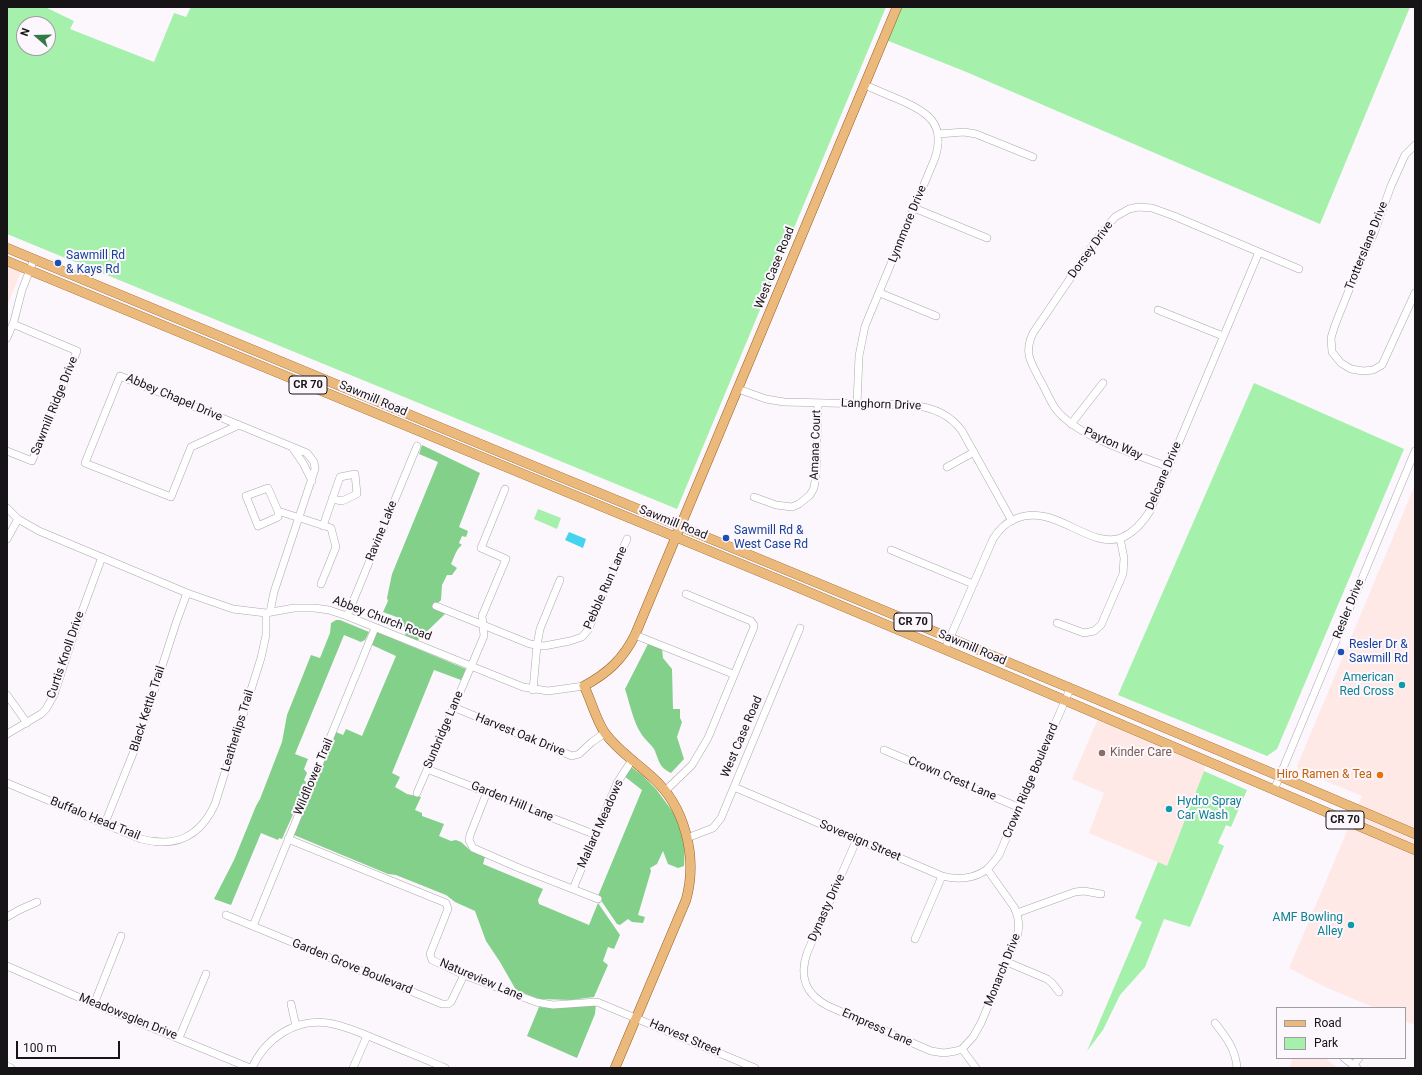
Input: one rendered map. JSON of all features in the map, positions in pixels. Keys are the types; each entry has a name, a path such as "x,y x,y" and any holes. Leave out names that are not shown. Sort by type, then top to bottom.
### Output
{"main road":[{"name":"West Case Road","path":"677,538 896,7"},
{"name":"Sawmill Road","path":"7,248 1177,732 1415,834"},
{"name":"Sawmill Road","path":"7,261 945,649 1415,850"},
{"name":"Abbey Church Road","path":"584,686 598,678 620,660 635,635 677,538"},
{"path":"584,686 605,733 623,752 654,778 665,791 678,813 687,838 690,856 688,891 667,948 615,1068"}],"street":[{"name":"Lynnmore Drive","path":"857,404 859,356 865,326 880,293 937,152 938,134 935,124 930,116 915,106 865,85"},
{"path":"938,134 964,132 976,134 1033,157"},
{"name":"Trotterslane Drive","path":"1415,145 1405,155 1386,197 1374,233 1334,325 1331,338 1332,352 1341,363 1351,369 1362,371 1373,370 1382,365 1415,293"},
{"name":"Dorsey Drive","path":"1036,373 1028,352 1028,345 1033,333 1099,236 1111,220 1119,214 1138,207 1152,208 1299,269"},
{"path":"914,208 987,238"},
{"name":"Delcane Drive","path":"1120,538 1138,527 1145,520 1150,511 1259,252"},
{"path":"7,338 13,324 22,290 34,259"},
{"path":"880,293 936,316"},
{"path":"1158,310 1223,336"},
{"name":"Sawmill Ridge Drive","path":"7,451 32,461 77,350 13,324"},
{"name":"Payton Way","path":"1036,373 1056,408 1071,424 1088,434 1169,467"},
{"name":"Abbey Chapel Drive","path":"239,425 191,447 171,497 85,463 120,376 239,425 292,447 307,453 312,457 315,466 312,481 268,612"},
{"path":"1071,424 1103,383"},
{"name":"Langhorn Drive","path":"738,389 754,396 775,401 911,405 934,409 944,414 958,425 1012,520"},
{"name":"Amana Court","path":"754,497 776,505 792,507 799,504 810,495 814,488 816,474 818,403"},
{"name":"Ravine Lake","path":"347,616 417,446"},
{"path":"292,447 303,463 312,481"},
{"name":"Resler Drive","path":"1274,790 1415,451"},
{"path":"947,467 974,452"},
{"path":"268,488 278,511 278,517 258,526 246,496 268,488"},
{"name":"Sunbridge Lane","path":"417,793 484,636 482,616 506,559 481,548 504,489"},
{"path":"323,526 332,498"},
{"name":"Abbey Church Road","path":"7,508 18,519 39,531 187,593 234,609 268,612 294,608 329,610 512,684 533,690 553,691 584,686"},
{"path":"278,511 331,528 336,547 321,584"},
{"path":"945,649 993,540 1001,528 1012,520 1020,517 1038,515 1055,519 1085,533 1102,538 1120,538 1124,558 1123,574 1101,625 1094,631 1084,632 1057,623"},
{"path":"7,539 18,519"},
{"name":"Pebble Run Lane","path":"436,606 530,644 544,646 582,637 585,634 627,539"},
{"path":"891,550 973,584"},
{"name":"Curtis Knoll Drive","path":"7,734 41,714 54,696 77,625 102,558"},
{"path":"533,690 536,644 540,629 560,580"},
{"name":"Black Kettle Trail","path":"105,823 138,741 187,593"},
{"path":"665,791 692,765 708,738 733,674 754,629 754,625 751,621 686,594"},
{"name":"Leatherlips Trail","path":"185,838 204,824 215,804 261,658 266,635 268,612"},
{"name":"Wildflower Trail","path":"253,926 375,628"},
{"name":"West Case Road","path":"687,838 707,831 717,824 721,818 800,628"},
{"path":"635,635 733,674"},
{"name":"Crown Ridge Boulevard","path":"987,869 999,855 1070,689"},
{"path":"7,695 27,723"},
{"name":"Harvest Oak Drive","path":"453,707 572,756 579,754 605,733"},
{"name":"Crown Crest Lane","path":"884,750 1020,808"},
{"name":"Mallard Meadows","path":"573,889 618,783 632,760"},
{"name":"Garden Hill Lane","path":"427,769 596,835"},
{"name":"Buffalo Head Trail","path":"7,783 141,839 152,842 169,842 185,838"},
{"name":"Sovereign Street","path":"734,787 942,876 968,877 987,869"},
{"path":"487,792 470,835 469,840 473,848 598,899"},
{"name":"Natureview Lane","path":"288,839 446,903 448,910 431,951 432,960 464,975 536,1002 553,1005 597,1002 637,1018"},
{"name":"Dynasty Drive","path":"804,979 804,966 807,953 857,839"},
{"path":"987,869 1017,913 1075,892 1084,891 1101,894"},
{"path":"916,939 942,876"},
{"path":"7,917 37,902"},
{"name":"Monarch Drive","path":"962,1049 978,1031 1007,962 1019,929 1017,913"},
{"name":"Garden Grove Boulevard","path":"226,915 442,1004 448,1004 451,1002 464,975"},
{"path":"94,1004 121,936"},
{"path":"1007,962 1047,979 1059,992"},
{"name":"Meadowsglen Drive","path":"7,966 94,1004 251,1068"},
{"path":"179,1038 206,974"},
{"name":"Empress Lane","path":"804,979 810,992 823,1003 897,1037 935,1052 950,1052 962,1049"},
{"path":"291,1004 296,1026"},
{"name":"Harvest Street","path":"637,1018 755,1068"},
{"path":"251,1068 264,1047 277,1036 296,1026 327,1022 337,1024 446,1068"},
{"path":"1215,1023 1232,1048 1236,1058 1237,1068"},
{"path":"353,1068 367,1036"},
{"path":"962,1049 976,1068"},
{"path":"1345,1059 1356,1067"},
{"path":"7,1066 11,1068"}],"shaded area":[{"path":"7,266 21,272 7,306"},
{"path":"1415,485 1415,1025 1406,1021 1406,1007 1373,1007 1325,987 1289,968 1362,796 1299,770 1297,766"},
{"path":"1098,719 1205,765 1167,866 1089,833 1104,793 1072,779"},
{"path":"1293,1059 1326,1059 1338,1068 1289,1068"}],"green space":[{"path":"7,7 45,7 74,21 70,29 154,62 174,13 186,17 191,7 886,7 677,509 7,234"},
{"path":"900,7 1410,7 1320,224 964,71 886,40"},
{"path":"1254,383 1404,449 1277,749 1267,756 1118,695"},
{"path":"422,445 480,473 459,527 468,531 466,537 462,536 459,543 462,545 457,551 451,564 457,568 452,575 447,575 442,585 441,600 434,607 445,614 417,641 406,638 402,619 383,612 388,601 387,598 392,574 438,462 419,454"},
{"path":"538,509 561,518 557,529 534,519"},
{"path":"336,620 340,620 369,632 365,640 361,642 344,635 295,754 308,759 304,769 307,773 304,780 307,783 282,839 279,838 278,840 261,833 231,905 214,899 234,860 260,799 282,742 287,715 311,655 320,658 330,633 331,623"},
{"path":"377,632 466,669 461,680 434,670 392,773 400,777 395,787 407,794 421,797 415,810 422,813 422,816 444,824 439,836 451,841 456,840 461,842 471,851 485,857 483,864 543,889 538,900 539,904 589,925 598,903 620,935 614,949 608,947 603,961 608,965 594,997 571,1000 539,999 516,990 486,941 475,911 455,902 446,895 396,875 388,874 294,835 336,732 343,735 346,729 362,736 396,656 372,645"},
{"path":"648,644 662,649 663,658 672,669 673,709 680,709 680,718 682,722 677,737 684,759 671,773 661,766 654,749 639,730 625,689"},
{"path":"630,766 656,789 678,819 685,846 684,866 678,868 668,864 663,851 657,864 650,868 651,871 638,915 645,917 643,923 632,922 628,919 620,925 617,924 598,896 642,790 624,776"},
{"path":"1204,771 1247,790 1231,827 1226,825 1218,843 1224,846 1190,927 1164,919 1145,967 1120,995 1103,1030 1087,1051 1142,922 1135,918 1158,862 1167,866"},
{"path":"596,1004 595,1014 577,1058 527,1036 539,1007 552,1008"}],"water":[{"path":"569,532 586,539 583,548 565,540"}],"place":[{"name":"Sawmill Rd & Kays Rd","path":"58,263"},
{"name":"Sawmill Rd & West Case Rd","path":"726,538"},
{"name":"Resler Dr & Sawmill Rd","path":"1341,652"},
{"name":"American Red Cross","path":"1402,685"},
{"name":"Kinder Care","path":"1102,753"},
{"name":"Hiro Ramen & Tea","path":"1380,775"},
{"name":"Hydro Spray Car Wash","path":"1169,809"},
{"name":"AMF Bowling Alley","path":"1351,925"}]}
